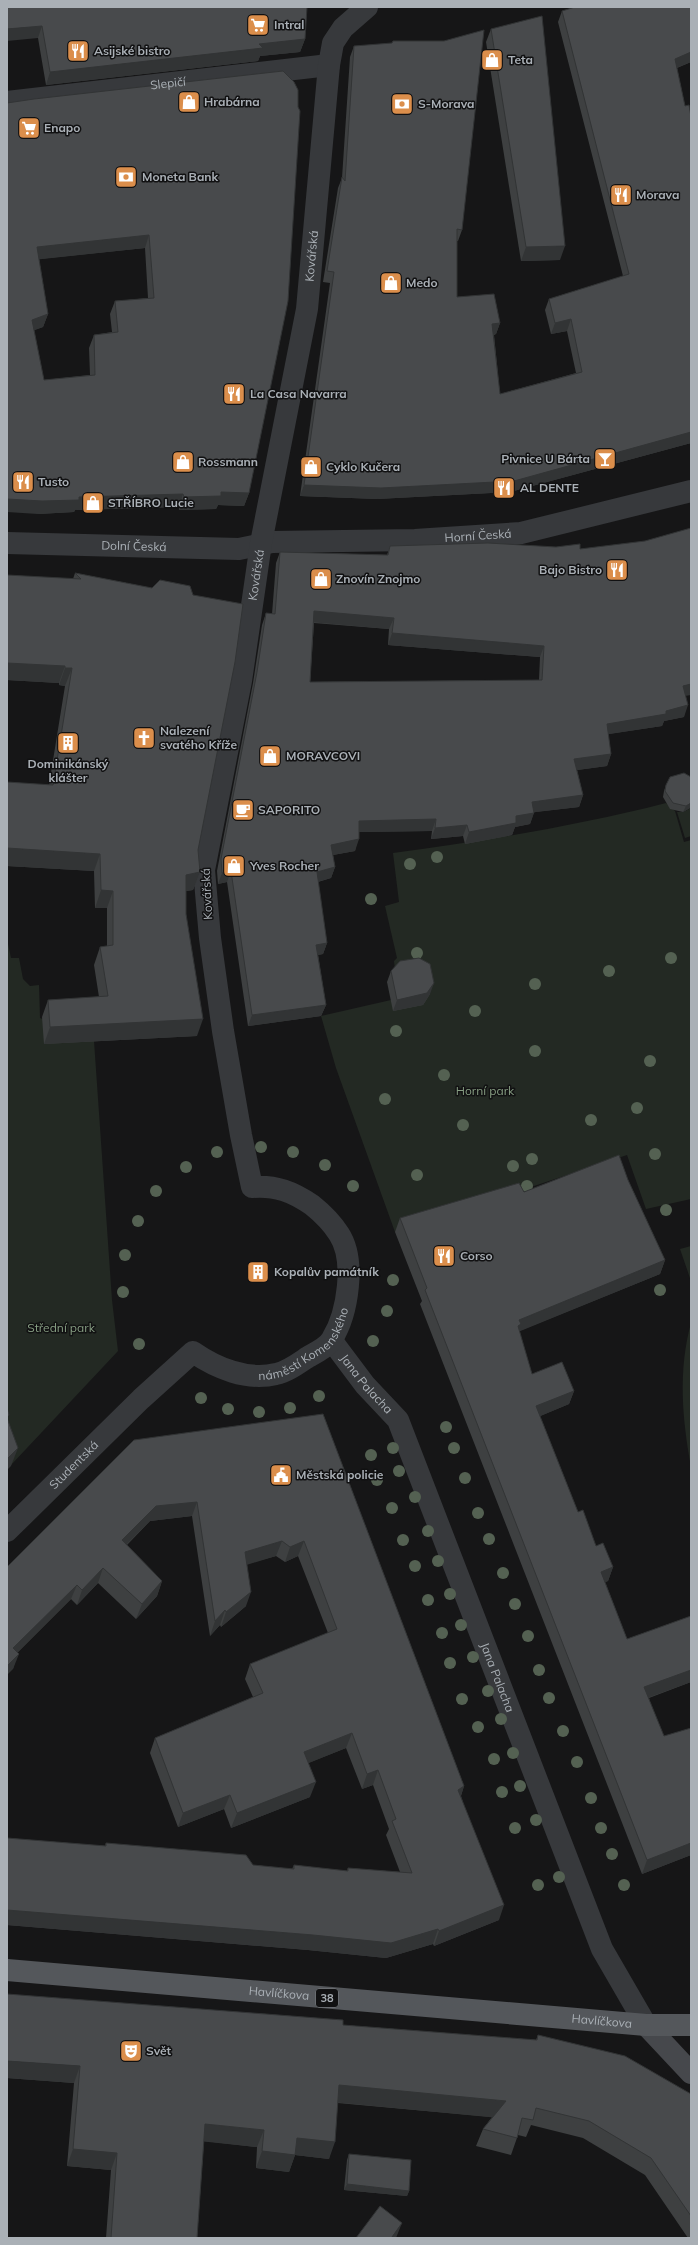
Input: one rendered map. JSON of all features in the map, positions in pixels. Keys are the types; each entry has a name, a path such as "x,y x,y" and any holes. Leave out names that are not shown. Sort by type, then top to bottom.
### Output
{"main road":[{"name":"Havlíčkova","path":"7,1970 646,2025"},
{"name":"38","path":"646,2025 691,2025"}],"street":[{"name":"Kovářská","path":"232,1084 210,938 204,870 241,681 261,543 307,310 329,66 333,43 343,28 367,7"},
{"name":"Slepičí","path":"7,102 329,66"},
{"name":"Horní Česká","path":"261,543 415,540 522,533 691,491"},
{"name":"Dolní Česká","path":"7,543 238,549 261,543"},
{"name":"náměstí Komenského","path":"141,1399 193,1352 220,1368 261,1375 276,1374 303,1360 332,1340 342,1314 348,1287 346,1259 340,1235 319,1210 290,1192 273,1187 252,1187 232,1084"},
{"name":"Jana Palacha","path":"332,1340 364,1385 398,1420 599,1944 646,2025"},
{"name":"Studentská","path":"7,1531 141,1399"},
{"path":"646,2025 691,2073"}],"green space":[{"name":"Horní park","path":"666,803 675,811 684,842 691,840 691,1199 646,1209 627,1155 528,1188 529,1202 514,1197 395,1232 336,1068 321,1016 391,1000 395,970 394,961 397,958 385,906 399,902 393,853 530,832 598,819"},
{"path":"691,808 691,836 685,838 677,812 683,812"},
{"name":"Střední park","path":"7,939 11,958 19,958 23,979 30,986 39,985 40,1018 94,1041 112,1300 118,1351 11,1465 7,1453"},
{"path":"691,1246 691,1281 680,1249"},
{"path":"691,1323 691,1467 685,1431 683,1377 684,1359"}],"building":[{"path":"7,7 307,7 305,39 259,44 263,48 50,72 42,26 7,29"},
{"path":"575,7 691,7 691,52 675,59 685,106 689,105 691,117 691,432 514,481 381,488 304,485 334,272 327,271 342,177 345,181 354,46 392,43 393,41 444,41 484,30 462,230 457,229 457,297 494,294 500,323 492,324 500,394 582,372 571,319 555,323 549,299 629,274 562,11"},
{"path":"542,16 565,246 526,247 491,29"},
{"path":"283,71 294,82 298,90 298,107 300,111 288,301 249,493 221,492 221,496 184,497 183,494 79,497 79,500 42,501 7,499 7,103","holes":["149,235 154,298 115,301 118,332 94,335 95,375 44,380 32,320 48,314 37,247"]},
{"path":"691,528 691,684 683,686 688,705 666,711 666,714 607,724 611,754 574,759 583,795 532,802 534,813 516,816 516,823 469,832 467,825 435,828 436,819 359,821 359,839 331,845 335,867 317,872 327,943 316,945 326,1005 252,1015 231,871 222,873 221,859 257,672 266,613 275,614 280,552 388,555 390,546 488,543 556,547 580,544 580,549 645,541","holes":["314,611 394,618 392,633 544,646 542,680 310,682"]},
{"path":"75,573 152,588 160,580 190,586 193,595 243,604 235,662 198,850 200,872 186,875 186,914 203,1019 50,1027 48,1000 108,996 100,947 113,945 113,891 101,890 100,854 7,848 7,782 53,785 72,668 65,668 65,666 7,663 7,575 81,579"},
{"path":"684,773 691,777 691,803 686,806 673,803 665,791 670,777"},
{"path":"419,958 430,964 434,983 427,993 397,1000 391,971 400,961"},
{"path":"619,1155 628,1180 665,1260 519,1320 521,1324 518,1326 532,1374 562,1362 574,1391 536,1406 578,1512 583,1510 596,1546 603,1543 613,1567 601,1572 627,1639 691,1616 691,1670 644,1687 664,1736 691,1728 691,1843 647,1860 425,1290 427,1288 400,1218 519,1183 524,1192"},
{"path":"323,1414 464,1786 458,1790 504,1905 439,1931 438,1929 391,1943 313,1935 7,1910 7,1838 106,1846 106,1843 246,1855 253,1865 294,1869 294,1865 348,1871 348,1868 412,1873 392,1821 396,1819 378,1770 367,1774 352,1733 304,1752 316,1782 237,1813 230,1795 183,1813 155,1738 263,1693 250,1664 337,1629 304,1541 290,1547 282,1541 245,1552 251,1592 226,1612 225,1610 215,1621 197,1502 156,1506 122,1540 162,1581 142,1604 103,1568 82,1590 77,1585 13,1648 19,1654 7,1666 7,1567 134,1440"},
{"path":"7,1418 18,1448 7,1459"},
{"path":"7,1994 343,2020 343,2025 537,2040 538,2035 625,2056 691,2094 691,2216 651,2158 589,2121 536,2108 533,2120 522,2118 517,2138 483,2129 506,2101 339,2085 335,2142 297,2138 295,2155 262,2151 264,2130 205,2124 197,2238 111,2238 117,2153 73,2149 80,2066 7,2061"},
{"path":"349,2154 411,2160 409,2191 347,2184"},
{"path":"380,2206 402,2223 392,2237 393,2238 356,2238"}],"place":[{"name":"Intral","path":"258,25"},
{"name":"Asijské bistro","path":"78,51"},
{"name":"Teta","path":"492,60"},
{"name":"Hrabárna","path":"189,102"},
{"name":"S-Morava","path":"402,104"},
{"name":"Enapo","path":"29,128"},
{"name":"Moneta Bank","path":"126,177"},
{"name":"Morava","path":"621,195"},
{"name":"Medo","path":"391,283"},
{"name":"La Casa Navarra","path":"234,394"},
{"name":"Pivnice U Bárta","path":"605,459"},
{"name":"Rossmann","path":"183,462"},
{"name":"Cyklo Kučera","path":"311,467"},
{"name":"Tusto","path":"23,482"},
{"name":"AL DENTE","path":"504,488"},
{"name":"STŘÍBRO Lucie","path":"93,503"},
{"name":"Bajo Bistro","path":"617,570"},
{"name":"Znovín Znojmo","path":"321,579"},
{"name":"Nalezení svatého Kříže","path":"144,738"},
{"name":"Dominikánský klášter","path":"68,743"},
{"name":"MORAVCOVI","path":"270,756"},
{"name":"SAPORITO","path":"243,810"},
{"name":"Yves Rocher","path":"234,866"},
{"name":"Corso","path":"444,1256"},
{"name":"Kopalův památník","path":"258,1272"},
{"name":"Městská policie","path":"281,1475"},
{"name":"Svět","path":"131,2051"}]}
